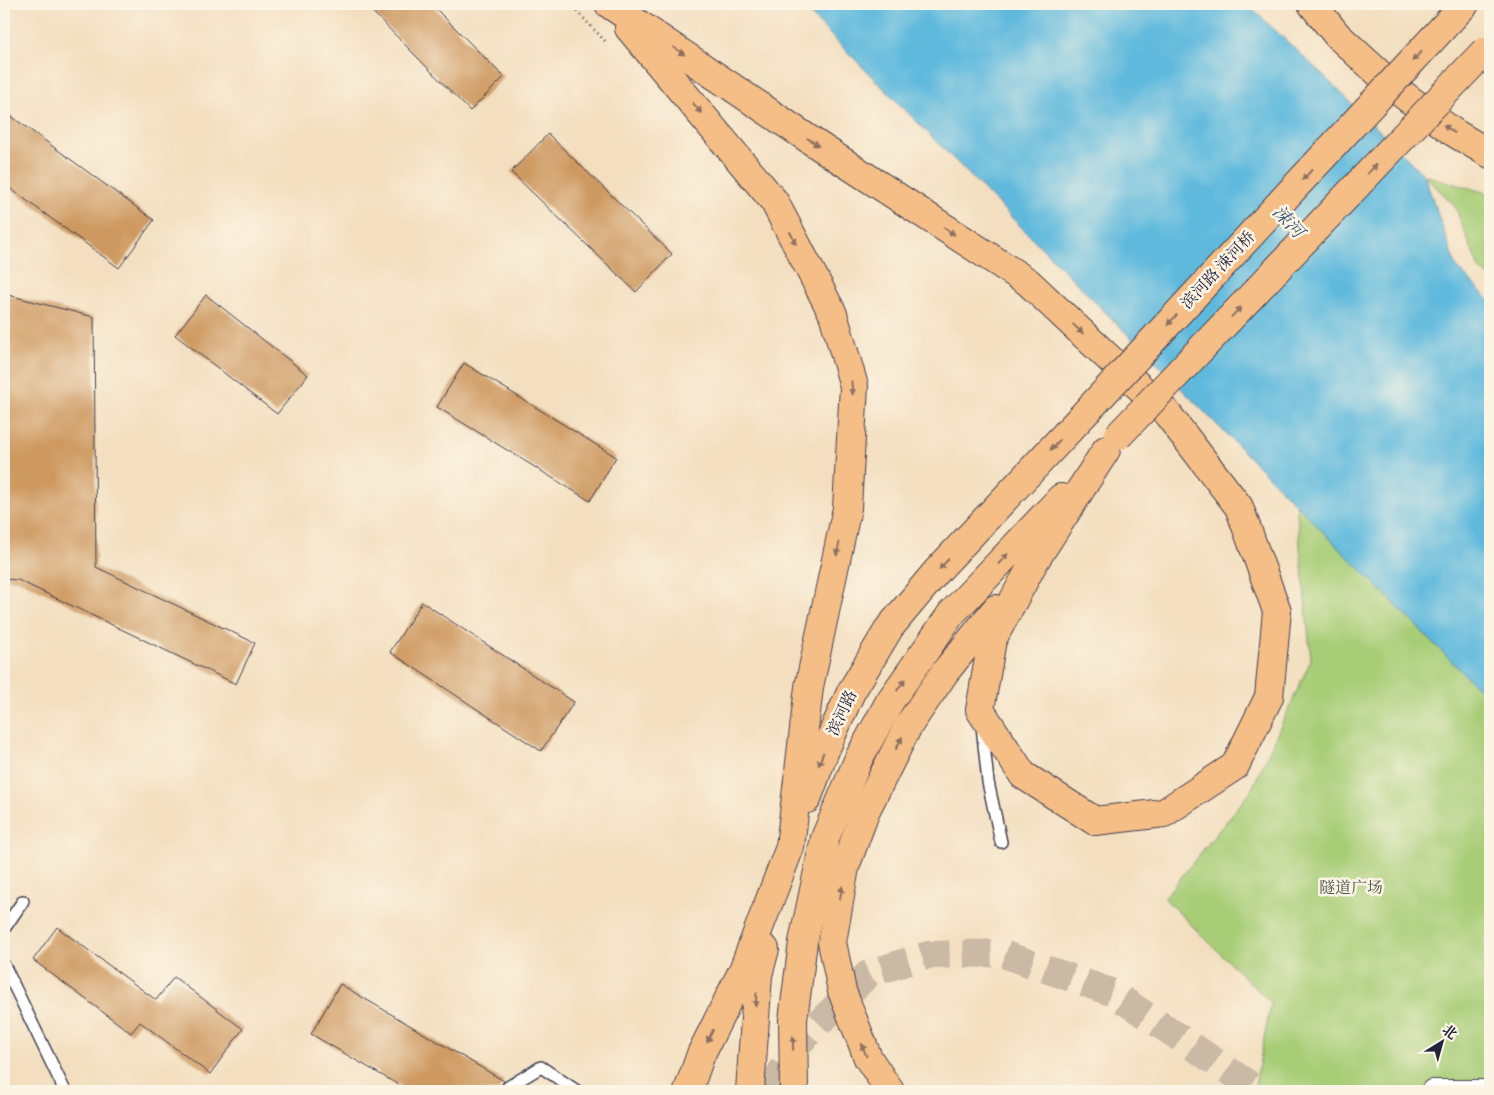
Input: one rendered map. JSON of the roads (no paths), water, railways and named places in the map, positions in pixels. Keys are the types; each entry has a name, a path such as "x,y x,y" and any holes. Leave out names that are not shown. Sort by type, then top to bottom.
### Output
{"main road":[{"path":"609,4 816,144 1028,282 1166,412 1239,507 1277,610 1269,697 1235,766 1164,813 1095,821 1023,775 980,710 992,640 1034,562 1112,443"},
{"path":"609,4 774,201 833,314 854,386 847,508 809,687 790,847 744,970 701,1054 688,1091"},
{"path":"1312,4 1337,35 1398,90 1453,132 1490,154"},
{"name":"滨河路 涑河桥","path":"1088,410 1457,12"},
{"path":"794,1091 792,1020 803,942 825,838 859,758 890,701 951,614 1488,49"},
{"name":"滨河路","path":"750,1091 758,976 790,847 824,750 851,692 890,627 937,571 1088,410"},
{"path":"890,1091 868,1058 842,991 832,942 845,867 866,810 908,726 945,672 1034,562"}],"street":[{"path":"1431,1089 1490,1089"}],"lane":[{"path":"980,710 988,782 1001,842"},
{"path":"4,929 23,902"},
{"path":"4,965 65,1091"},
{"path":"505,1091 508,1087 541,1066 577,1091"}],"water":[{"name":"涑河","path":"800,4 1247,4 1322,74 1424,175 1456,266 1490,301 1490,700"}],"tunnel":[{"path":"771,1091 793,1049 868,974 928,955 1000,953 1111,992 1259,1091"}],"park label":[{"name":"隧道广场","path":"1351,888"}]}
